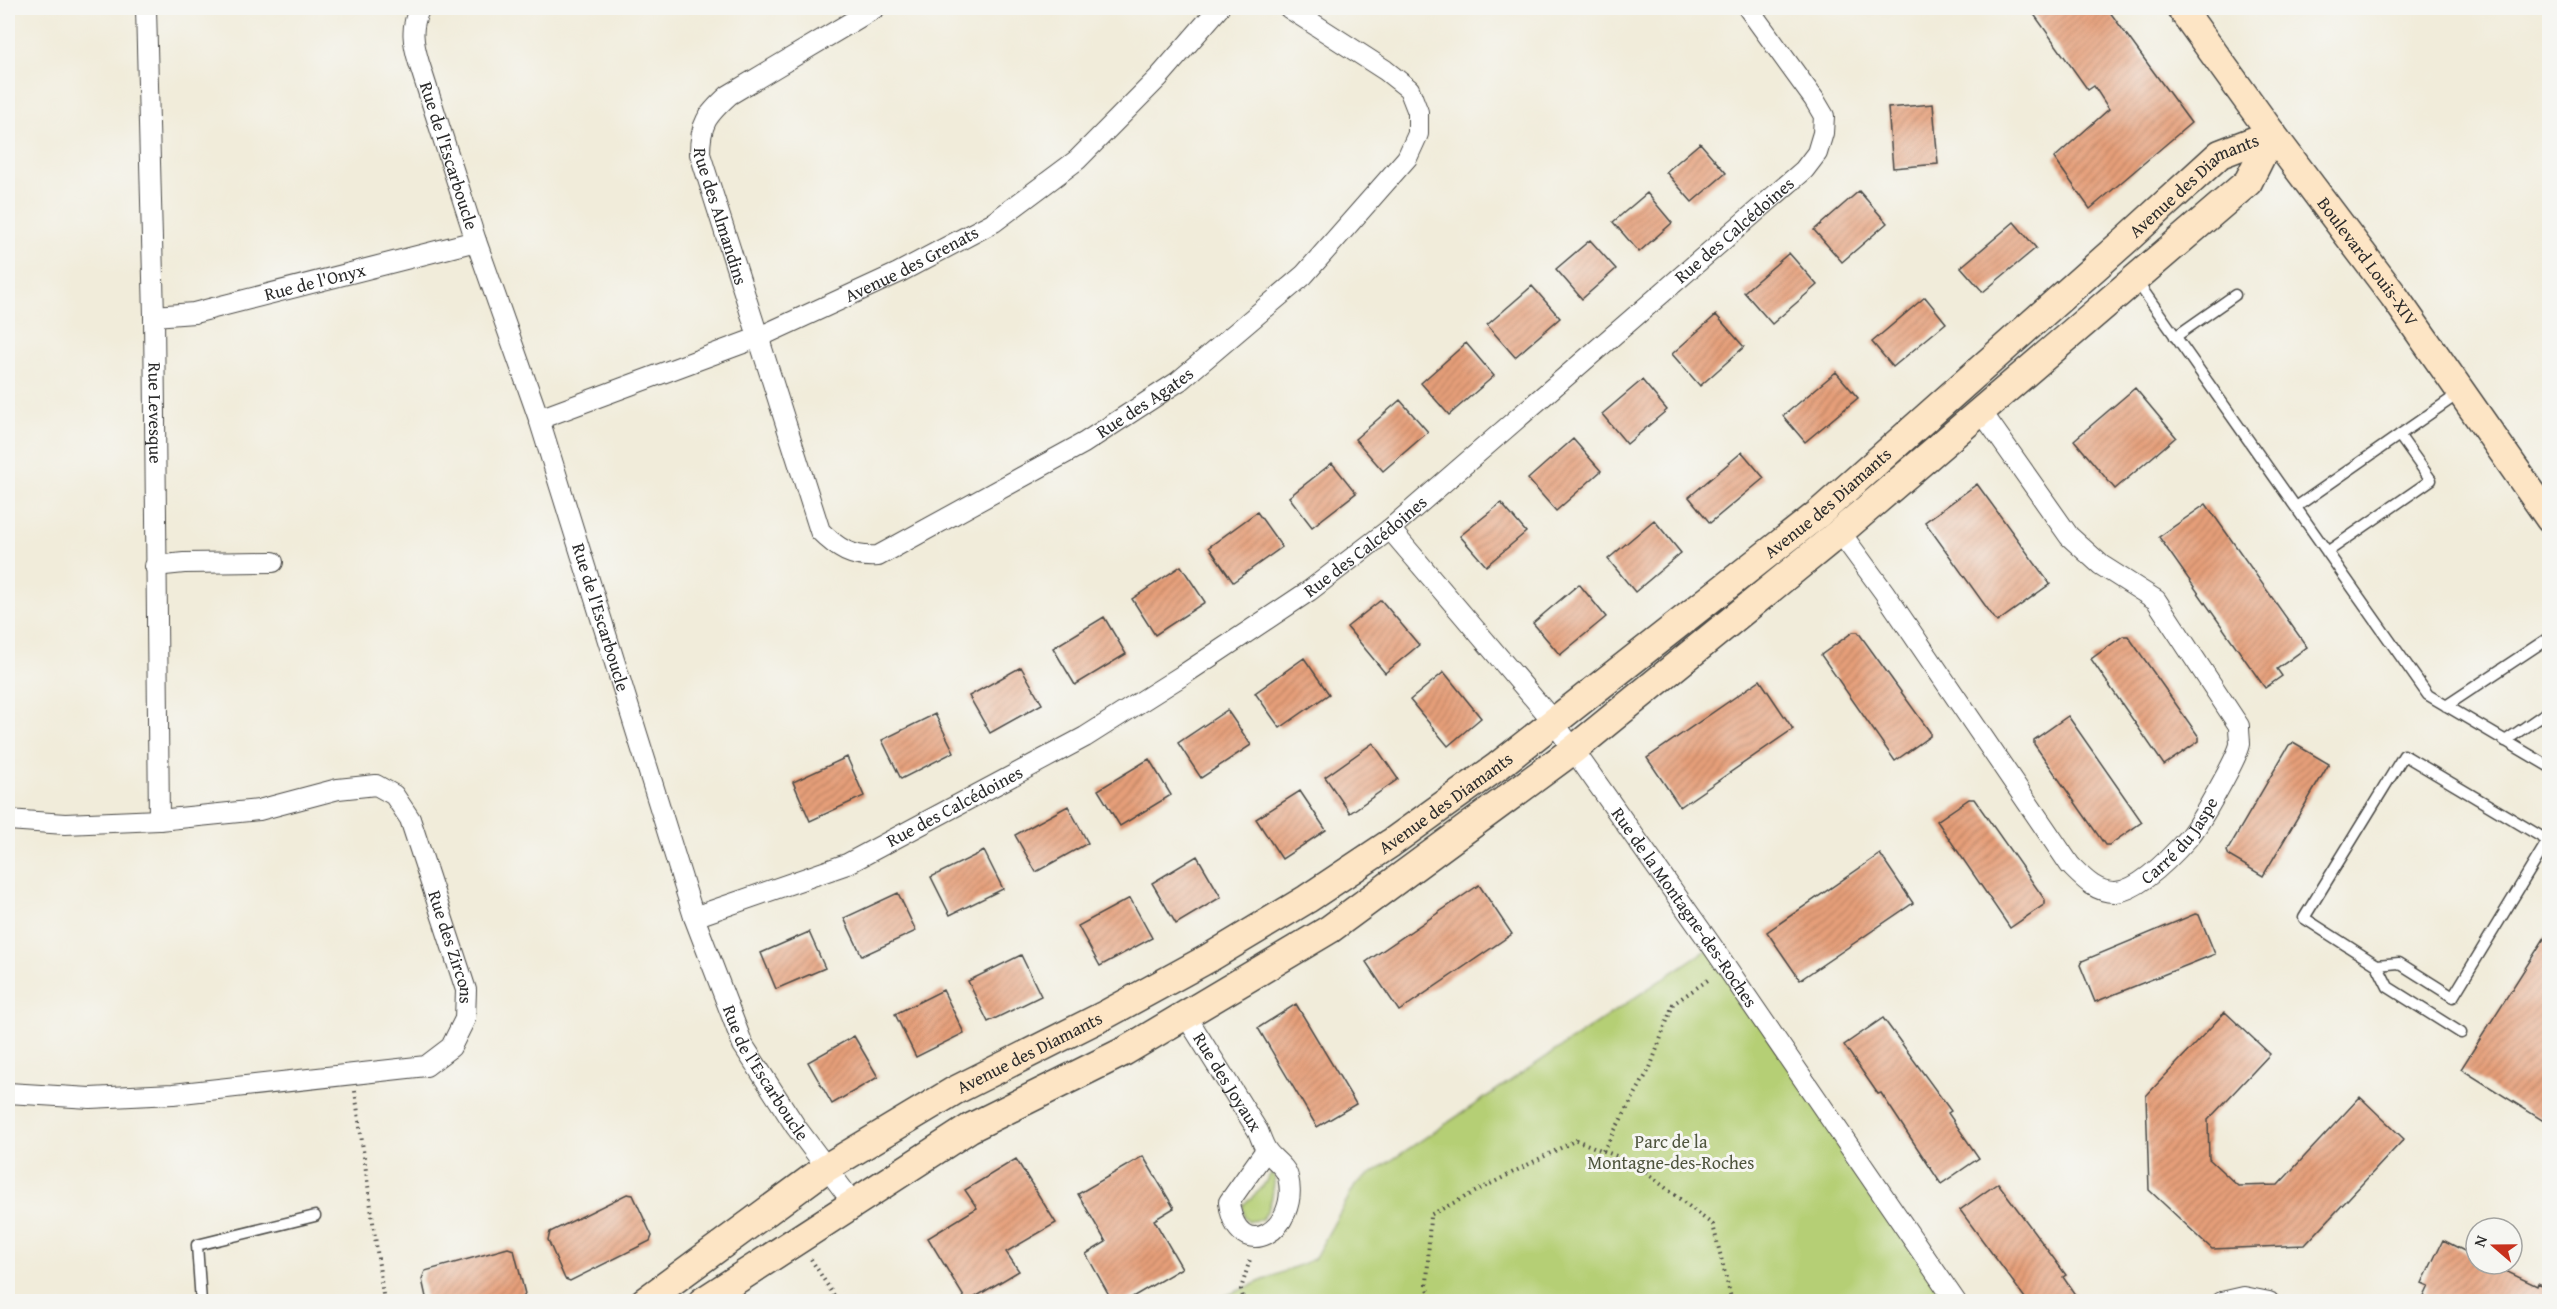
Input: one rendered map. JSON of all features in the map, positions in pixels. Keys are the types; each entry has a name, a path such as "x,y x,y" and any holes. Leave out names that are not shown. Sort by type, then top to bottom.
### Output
{"street":[{"name":"Rue Levesque","path":"146,8 154,316 159,820"},
{"name":"Rue de l'Escarboucle","path":"420,8 413,21 413,43 476,241 539,419 694,917 743,1045 796,1127 853,1203"},
{"name":"Rue des Almandins","path":"757,338 700,154 700,133 708,114 729,95 875,8"},
{"name":"Avenue des Grenats","path":"539,419 757,338 898,273 994,222 1077,160 1159,77 1219,8"},
{"name":"Rue des Agates","path":"757,338 820,531 848,554 864,557 878,556 1084,443 1179,381 1304,275 1407,158 1418,134 1418,112 1409,89 1385,70 1289,8"},
{"name":"Rue des Calcédoines","path":"694,917 847,864 1084,737 1183,675 1309,591 1390,529 1804,170 1816,153 1823,133 1824,116 1815,99 1748,8"},
{"name":"Boulevard Louis-XIV","path":"2181,8 2394,296 2550,519"},
{"name":"Avenue des Diamants","path":"702,1302 970,1128 1125,1052 1330,929 1573,750 1840,532 2248,182 2272,134"},
{"name":"Avenue des Diamants","path":"644,1302 826,1168 954,1090 1105,1015 1209,958 1288,911 1401,836 1498,766 1818,514 2220,154 2272,134"},
{"name":"Rue de l'Onyx","path":"154,316 194,314 476,241"},
{"name":"Carré du Jaspe","path":"1840,532 1884,592 2070,865 2097,889 2116,892 2133,887 2146,878 2190,836 2234,759 2240,744 2239,726 2156,600 2102,565 2069,536 1981,411"},
{"name":"Rue de la Montagne-des-Roches","path":"1390,529 1553,721 1956,1302"},
{"path":"155,566 184,563 273,562"},
{"name":"Rue des Zircons","path":"8,820 65,824 159,820 259,810 338,789 376,785 394,795 410,819 466,990 465,1019 451,1047 426,1066 173,1094 90,1098 8,1093"},
{"name":"Rue des Joyaux","path":"1186,1016 1258,1131 1266,1150 1288,1174 1291,1194 1288,1208 1276,1228 1266,1236 1252,1237 1237,1230 1230,1218 1229,1202 1266,1150"},
{"path":"2222,1302 2244,1298 2269,1302"}],"lane":[{"path":"2134,279 2428,695 2550,767"},
{"path":"2175,337 2235,295"},
{"path":"2296,507 2461,392"},
{"path":"2327,552 2431,480 2399,435"},
{"path":"2446,706 2550,637"},
{"path":"2505,741 2550,710"},
{"path":"2377,965 2399,963 2453,997 2548,842 2404,755 2304,918 2377,965 2388,987 2461,1033"},
{"path":"201,1302 197,1245 315,1216"}],"path":[{"path":"1603,1151 1650,1068 1673,1004 1726,968"},
{"path":"352,1076 384,1302"},
{"path":"1433,1302 1427,1286 1430,1215 1576,1140 1634,1163 1713,1226 1732,1302"},
{"path":"1244,1302 1242,1289 1250,1264 1252,1237"},
{"path":"798,1239 838,1302"}],"green space":[{"name":"Parc de la Montagne-des-Roches","path":"1712,946 1956,1302 1211,1302 1314,1259 1356,1184"},
{"path":"1272,1172 1275,1175 1268,1210 1261,1220 1249,1221 1244,1216 1243,1205 1261,1189"}],"building":[{"path":"2040,8 2107,8 2191,123 2090,209 2054,158 2109,109 2094,86 2088,90 2033,13"},
{"path":"1933,104 1938,164 1893,168 1888,108"},
{"path":"1700,143 1726,173 1692,202 1666,172"},
{"path":"1859,191 1887,223 1842,262 1814,230"},
{"path":"1647,193 1672,223 1639,252 1613,222"},
{"path":"2014,222 2036,248 1983,292 1961,267"},
{"path":"1590,240 1616,269 1582,299 1556,269"},
{"path":"1789,253 1817,285 1772,324 1744,292"},
{"path":"1532,286 1560,318 1515,357 1487,325"},
{"path":"1925,297 1946,323 1893,367 1872,342"},
{"path":"1716,315 1744,347 1700,386 1672,354"},
{"path":"1466,343 1494,376 1449,415 1421,383"},
{"path":"1836,372 1858,398 1805,442 1783,416"},
{"path":"1642,380 1667,410 1627,444 1602,414"},
{"path":"2135,388 2176,437 2115,489 2074,440"},
{"path":"1400,400 1428,432 1383,471 1355,439"},
{"path":"1573,439 1601,471 1556,511 1528,479"},
{"path":"1742,452 1764,478 1710,523 1689,497"},
{"path":"1332,463 1356,493 1312,527 1289,497"},
{"path":"1977,484 2050,584 1997,622 1925,522"},
{"path":"1501,503 1526,532 1486,566 1460,536"},
{"path":"2206,504 2307,647 2277,669 2282,676 2265,688 2159,537"},
{"path":"1257,512 1282,547 1233,582 1209,547"},
{"path":"1654,520 1681,553 1635,592 1608,559"},
{"path":"1181,566 1205,602 1155,635 1132,599"},
{"path":"1579,584 1606,617 1560,655 1533,623"},
{"path":"1381,600 1419,645 1385,673 1347,627"},
{"path":"1104,617 1126,654 1075,685 1053,648"},
{"path":"1853,632 1858,632 1930,732 1930,736 1895,761 1821,655"},
{"path":"2123,636 2128,636 2199,737 2199,741 2164,765 2091,659"},
{"path":"1304,658 1329,694 1280,728 1255,693"},
{"path":"1021,667 1042,704 990,733 969,696"},
{"path":"1444,672 1481,718 1448,746 1410,700"},
{"path":"1760,680 1793,729 1680,807 1647,758"},
{"path":"1227,710 1251,745 1201,778 1178,743"},
{"path":"935,714 954,752 901,779 882,740"},
{"path":"2068,716 2142,822 2109,845 2105,845 2034,744 2034,740"},
{"path":"1373,743 1398,779 1350,813 1325,777"},
{"path":"2293,743 2329,764 2263,876 2229,856 2227,851 2289,745"},
{"path":"847,757 864,796 810,821 793,782"},
{"path":"1149,759 1171,795 1120,826 1098,790"},
{"path":"1300,791 1326,830 1282,859 1256,819"},
{"path":"1969,799 1974,799 2045,900 2045,904 2010,928 1937,821"},
{"path":"1068,806 1088,843 1036,872 1015,835"},
{"path":"984,851 1003,889 950,915 931,877"},
{"path":"1880,854 1913,903 1800,980 1767,932"},
{"path":"1197,856 1221,897 1176,924 1152,883"},
{"path":"1479,885 1512,934 1399,1011 1366,962"},
{"path":"898,893 916,931 862,956 844,918"},
{"path":"1130,898 1152,938 1100,966 1078,926"},
{"path":"2195,914 2199,915 2215,954 2095,1002 2080,965 2082,961"},
{"path":"809,932 825,968 776,989 761,953"},
{"path":"2550,934 2550,1125 2461,1069 2545,937"},
{"path":"1021,955 1041,996 988,1022 968,981"},
{"path":"943,990 964,1033 916,1057 895,1014"},
{"path":"1296,1004 1356,1104 1317,1127 1258,1028"},
{"path":"2225,1012 2270,1054 2208,1120 2209,1159 2238,1186 2278,1185 2360,1097 2404,1139 2305,1245 2212,1249 2149,1190 2146,1096"},
{"path":"1883,1018 1951,1111 1948,1113 1979,1158 1941,1184 1881,1093 1878,1094 1844,1045"},
{"path":"854,1036 878,1077 832,1104 808,1062"},
{"path":"1143,1156 1174,1208 1154,1220 1182,1268 1124,1302 1113,1302 1086,1254 1106,1242 1078,1194"},
{"path":"1016,1159 1056,1223 1006,1252 1019,1271 967,1302 928,1238 977,1208 965,1190"},
{"path":"1998,1183 2066,1275 2063,1277 2080,1302 2023,1302 2025,1298 1960,1210"},
{"path":"627,1194 633,1195 652,1236 650,1241 570,1281 565,1279 548,1240 550,1232"},
{"path":"2443,1240 2464,1251 2464,1276 2516,1276 2537,1286 2538,1283 2550,1289 2550,1302 2422,1301 2429,1286 2422,1283"},
{"path":"508,1248 514,1250 525,1294 523,1298 512,1302 427,1302 422,1279 425,1271"}]}
